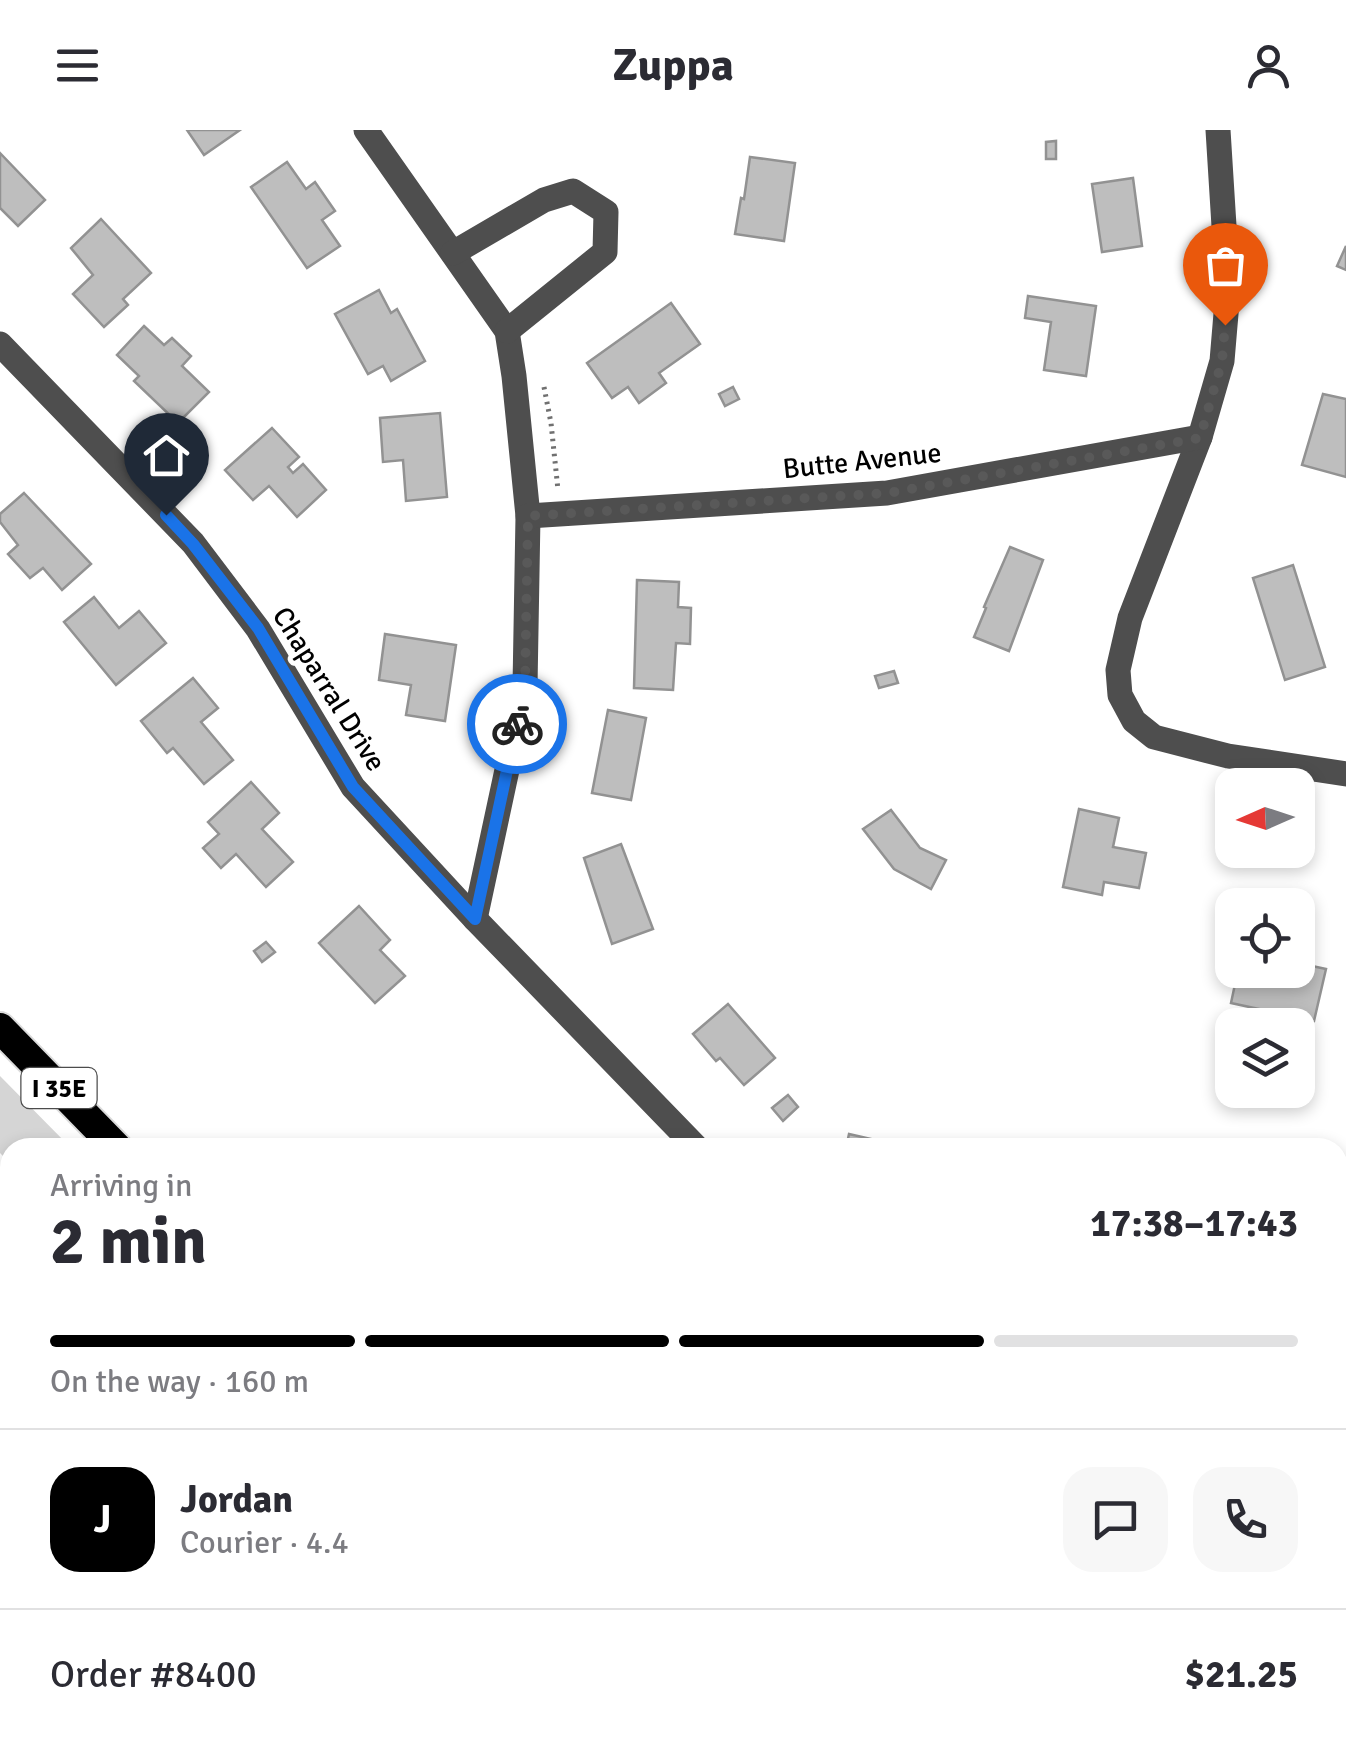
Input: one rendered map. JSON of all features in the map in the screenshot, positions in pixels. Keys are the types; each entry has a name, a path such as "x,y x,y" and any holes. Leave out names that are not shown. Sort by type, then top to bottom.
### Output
{"highway":[{"name":"I 35E","path":"0,1028 107,1138"}],"street":[{"path":"366,130 506,330 514,376 528,516 525,686 475,919"},
{"path":"1218,130 1228,290 1222,361 1200,438 1130,618 1118,670 1120,695 1134,722 1154,737 1228,756 1346,774"},
{"path":"453,254 544,200 573,192 606,212 605,252 506,330"},
{"name":"Chaparral Drive","path":"0,344 193,544 258,628 353,787 687,1138"},
{"name":"Butte Avenue","path":"528,516 888,493 1200,438"}],"path":[{"path":"542,375 559,498"}],"shaded area":[{"path":"0,1076 61,1138 0,1138"}],"building":[{"path":"187,130 240,130 204,155"},
{"path":"1056,141 1056,159 1046,159 1046,142"},
{"path":"0,153 45,200 18,226 0,208"},
{"path":"750,157 795,163 784,241 735,234"},
{"path":"287,162 306,189 315,182 335,211 322,220 340,246 307,268 251,187"},
{"path":"1133,178 1142,246 1102,252 1092,184"},
{"path":"101,219 151,273 123,299 128,305 104,327 73,294 93,275 71,248"},
{"path":"1346,246 1346,270 1337,266"},
{"path":"379,290 391,313 397,309 425,361 391,381 383,366 368,374 335,314"},
{"path":"1028,296 1096,306 1086,376 1044,370 1051,322 1025,318"},
{"path":"671,303 700,344 659,373 666,383 639,403 628,387 612,398 587,363"},
{"path":"144,326 164,345 172,338 191,356 182,366 209,392 178,423 134,381 139,376 117,355"},
{"path":"733,387 739,399 725,406 719,394"},
{"path":"1323,394 1346,399 1346,477 1302,465"},
{"path":"440,413 447,497 406,501 403,460 383,462 380,418"},
{"path":"272,428 299,457 288,467 293,473 303,464 326,490 297,517 269,486 253,500 225,470"},
{"path":"24,493 91,564 62,590 43,568 30,578 8,554 18,545 0,522 0,514"},
{"path":"1010,547 1043,560 1009,651 974,637"},
{"path":"1293,565 1325,667 1285,680 1253,578"},
{"path":"637,580 679,582 678,607 691,608 690,644 676,643 673,690 634,688"},
{"path":"94,597 119,628 139,611 166,643 116,685 64,622"},
{"path":"385,634 456,645 445,721 406,715 411,685 379,680"},
{"path":"894,671 898,683 879,688 875,676"},
{"path":"193,678 218,708 201,722 233,760 204,784 173,748 167,753 141,721"},
{"path":"608,710 646,718 631,800 592,793"},
{"path":"251,782 279,813 262,829 293,862 266,887 236,854 221,868 203,848 219,834 208,822"},
{"path":"1079,809 1119,818 1113,847 1146,853 1139,888 1104,882 1102,895 1063,887"},
{"path":"891,810 920,848 946,860 931,889 894,869 863,829"},
{"path":"621,844 653,929 612,944 584,858"},
{"path":"359,906 390,940 380,950 405,976 375,1003 319,943"},
{"path":"266,942 275,952 262,962 254,951"},
{"path":"1315,967 1326,969 1315,1017 1315,1008 1254,1008 1231,1003 1234,988 1315,988"},
{"path":"728,1004 775,1058 744,1085 693,1034"},
{"path":"788,1095 798,1107 783,1121 772,1108"}],"way so far":[{"path":"517,724 525,686 528,516 888,493 1200,438 1222,361 1225,325"}],"route":[{"path":"166,515 258,628 353,787 475,919 517,724"}]}
